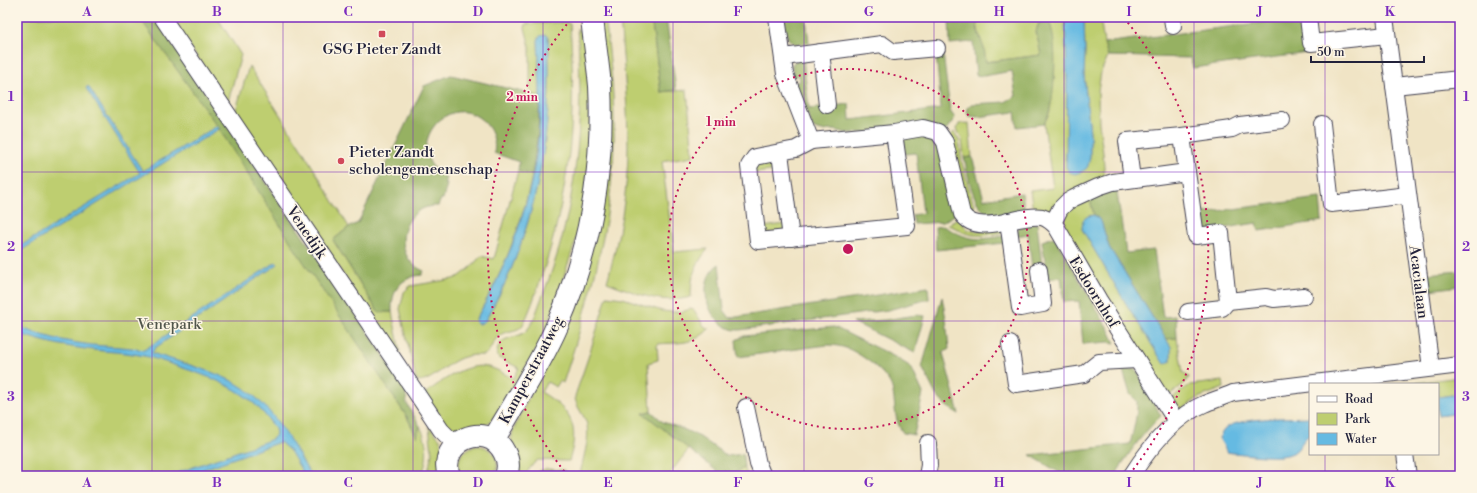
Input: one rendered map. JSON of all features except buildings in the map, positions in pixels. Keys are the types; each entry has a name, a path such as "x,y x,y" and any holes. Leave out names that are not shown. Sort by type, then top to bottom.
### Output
{"main road":[{"name":"Kamperstraatweg","path":"494,439 544,354 557,327 573,284 586,241 593,210 597,180 601,118 600,85 592,17"},
{"path":"449,476 447,470 451,451 466,437 475,435 494,439 502,447 508,464 506,476"}],"street":[{"name":"Venedijk","path":"162,17 400,371 441,430 456,445"},
{"path":"777,17 784,57 785,74 810,140"},
{"path":"1308,17 1311,43 1387,35"},
{"name":"Acacialaan","path":"1385,17 1431,368"},
{"path":"784,57 882,44 893,52 937,48"},
{"path":"821,52 827,105"},
{"path":"1394,86 1460,79"},
{"path":"1132,179 1127,141 1232,130 1240,125 1282,120"},
{"path":"1322,124 1331,204 1408,195"},
{"path":"894,133 907,226 758,242 749,166 755,157 796,149 810,140 894,133 923,128 938,132 945,142 962,214 966,220 978,225 1041,217 1053,223 1060,209 1074,198 1113,182 1187,172"},
{"path":"1182,136 1196,236 1221,233 1228,301"},
{"path":"780,153 791,238"},
{"path":"1008,221 1020,308 1043,304 1039,270"},
{"name":"Esdoornhof","path":"1053,223 1099,300 1176,421"},
{"path":"1188,312 1222,308 1228,301 1266,297 1274,299 1304,296"},
{"path":"1010,344 1016,384 1084,374 1099,362 1137,360"},
{"path":"1350,383 1392,379 1431,368 1460,365"},
{"path":"1131,476 1163,432 1176,421 1203,404 1233,394 1309,387"},
{"path":"746,407 758,464 764,476"},
{"path":"927,476 929,465 928,443"},
{"path":"1405,455 1408,476"}],"green space":[{"name":"Venepark","path":"17,17 145,17 396,389 396,400 417,437 420,426 426,445 425,464 421,476 17,476"},
{"path":"139,17 154,17 405,387 407,404 420,426 417,437 407,417 297,252 218,127"},
{"path":"170,17 217,17 241,55 228,102"},
{"path":"599,17 605,17 613,94 614,141 609,203 598,264 582,324 563,383 560,381 556,387 547,382 541,392 552,399 566,413 571,420 574,438 569,461 538,460 524,476 516,476 511,441 513,430 577,299"},
{"path":"620,17 651,17 661,92 687,90 693,156 662,161 674,252 708,249 697,265 693,276 691,297 668,300 658,299 638,294 607,282 622,216 628,164 627,115"},
{"path":"651,17 666,17 676,90 661,92"},
{"path":"783,17 806,17 809,43 795,44 789,40"},
{"path":"949,17 976,17 978,32 984,48 986,62 1041,55 1036,31 1039,23 1049,21 1054,41 1055,65 1050,109 1044,124 1017,127 1015,112 978,117 969,116 967,112 971,104 1005,102 1016,96 1012,71 984,76 976,75 973,42 950,44"},
{"path":"976,17 1065,17 1067,146 1065,160 1090,157 1090,133 1084,75 1084,17 1100,17 1104,43 1108,56 1101,72 1098,92 1099,123 1105,180 1050,211 1033,210 1030,191 1053,188 1044,124 1050,111 1039,23 1036,31 1041,55 985,62"},
{"path":"1304,17 1308,53 1193,68 1191,58 1108,56 1104,43"},
{"path":"565,22 570,24 572,58 569,154 565,185 550,249 529,311 520,328 500,335 486,354 461,358 427,380 420,381 416,379 400,309 404,292 410,286 453,279 460,276 481,256 494,259 518,171 532,175 523,213 503,267 476,319 485,321 512,267 522,239 538,183 543,154 549,96 548,37 538,40 540,96 530,94 530,47 525,28 526,24"},
{"path":"577,28 583,34 587,46 592,139 581,225 543,339 498,412 488,423 478,428 461,430 450,428 443,422 424,394 454,374 470,367 488,367 513,379 519,368 499,358 497,355 498,348 500,343 504,340 523,333 532,323 554,265 571,199 576,165 580,96"},
{"path":"936,53 943,53 950,111 955,118 945,131 846,133 835,130 816,130 813,128 795,83 800,81 799,75 793,77 792,65 794,62 803,58 809,109 849,104 850,120 941,109"},
{"path":"249,66 349,227 333,240 378,312 392,312 400,351 397,355 235,113"},
{"path":"451,75 540,96 538,133 532,175 518,171 519,162 494,153 494,142 490,130 486,124 472,114 458,112 445,117 434,126 428,139 427,153 432,166 446,177 444,184 447,184 443,199 441,199 438,206 425,208 415,213 408,222 404,232 403,244 406,255 413,264 424,271 422,275 414,276 398,286 393,298 392,312 378,312 333,240 349,227 358,223 424,86"},
{"path":"969,123 972,157 964,158 962,140 957,129 959,124"},
{"path":"954,132 959,140 962,163 974,206 968,209 949,137"},
{"path":"927,134 938,142 956,214 943,222 914,224 912,215 923,213 916,153 905,154 904,140 907,137"},
{"path":"972,157 984,199 1022,193 1025,212 998,216 985,212 980,207 972,191 964,158"},
{"path":"776,162 778,170 755,173 754,165"},
{"path":"1116,186 1126,253 1154,250 1163,317 1176,316 1177,338 1166,339 1109,247 1101,221 1094,215 1089,195"},
{"path":"1089,195 1094,215 1088,216 1082,229 1125,302 1162,361 1165,363 1171,361 1171,347 1166,339 1177,338 1183,373 1189,377 1186,382 1167,397 1060,224 1062,215"},
{"path":"1320,198 1322,221 1259,231 1257,223 1205,231 1202,213"},
{"path":"958,218 968,230 976,231 1000,229 1006,232 975,235 965,233 947,225"},
{"path":"1037,223 1042,267 1032,268 1028,234 1016,236 1019,227"},
{"path":"785,224 785,231 763,234 762,227"},
{"path":"943,226 966,237 978,239 1003,236 1005,243 936,250 935,227"},
{"path":"1054,237 1109,330 1115,343 1083,344 1079,301 1064,302 1061,277 1048,279 1042,241"},
{"path":"719,264 724,310 730,318 928,287 929,299 888,310 733,330 722,324 715,317 710,309 707,299 706,289 708,280 712,271"},
{"path":"1460,271 1460,286 1428,290 1426,274"},
{"path":"607,296 623,298 662,311 682,312 690,309 694,310 704,326 709,329 691,341 657,344 658,360 648,363 651,411 644,413 689,449 668,476 580,476 587,444 588,431 586,421 575,400 575,396"},
{"path":"942,297 949,349 943,353 959,414 946,406 936,395 922,367"},
{"path":"916,315 925,316 915,353 853,322 885,320"},
{"path":"834,327 895,357 911,367 923,393 914,435 903,433 900,428 896,417 892,388 885,376 873,364 846,348 827,345 738,357 736,340 744,336"},
{"path":"1136,369 1161,416 1136,444 1115,476 1065,476 1030,455 1130,444 1136,417 1137,401 1130,394 1123,370"},
{"path":"1460,377 1460,394 1439,397 1439,383 1413,383"},
{"path":"1223,381 1224,388 1200,397 1180,410 1170,399 1190,385"},
{"path":"651,411 663,422 700,437 727,456 743,454 744,468 730,475 723,476 643,413"},
{"path":"429,426 440,439 442,446 441,476 427,476 432,453"},
{"path":"475,445 485,447 494,454 497,461 495,476 460,476 459,459 463,453"},
{"path":"744,468 748,476 723,476 730,475"},
{"path":"546,469 564,470 568,476 535,476 539,471"}],"water":[{"path":"1065,17 1084,17 1084,75 1090,133 1090,157 1086,169 1075,174 1069,172 1066,167 1067,75"},
{"path":"546,35 548,37 549,96 547,125 538,183 531,211 509,274 485,321 480,324 476,323 476,319 490,295 513,244 529,190 539,135 540,98 538,40 540,36"},
{"path":"88,86 143,171 217,126 219,129 17,253 17,248 140,173 86,88"},
{"path":"1094,215 1101,221 1109,247 1171,347 1171,361 1165,364 1162,361 1082,229 1083,220 1088,216"},
{"path":"276,262 278,264 155,348 152,353 211,372 244,388 267,409 277,421 311,476 305,476 290,451 280,442 184,476 168,476 270,440 276,434 273,425 252,402 241,394 204,375 144,356 64,346 45,342 17,333 17,326 42,335 68,341 144,350"},
{"path":"1460,394 1460,413 1439,416 1439,397"},
{"path":"1309,417 1309,436 1296,451 1287,455 1264,456 1227,452 1219,438 1226,428 1233,424 1266,419"}],"place":[{"name":"GSG Pieter Zandt","path":"382,34"},
{"name":"Pieter Zandt scholengemeenschap","path":"341,161"}]}
